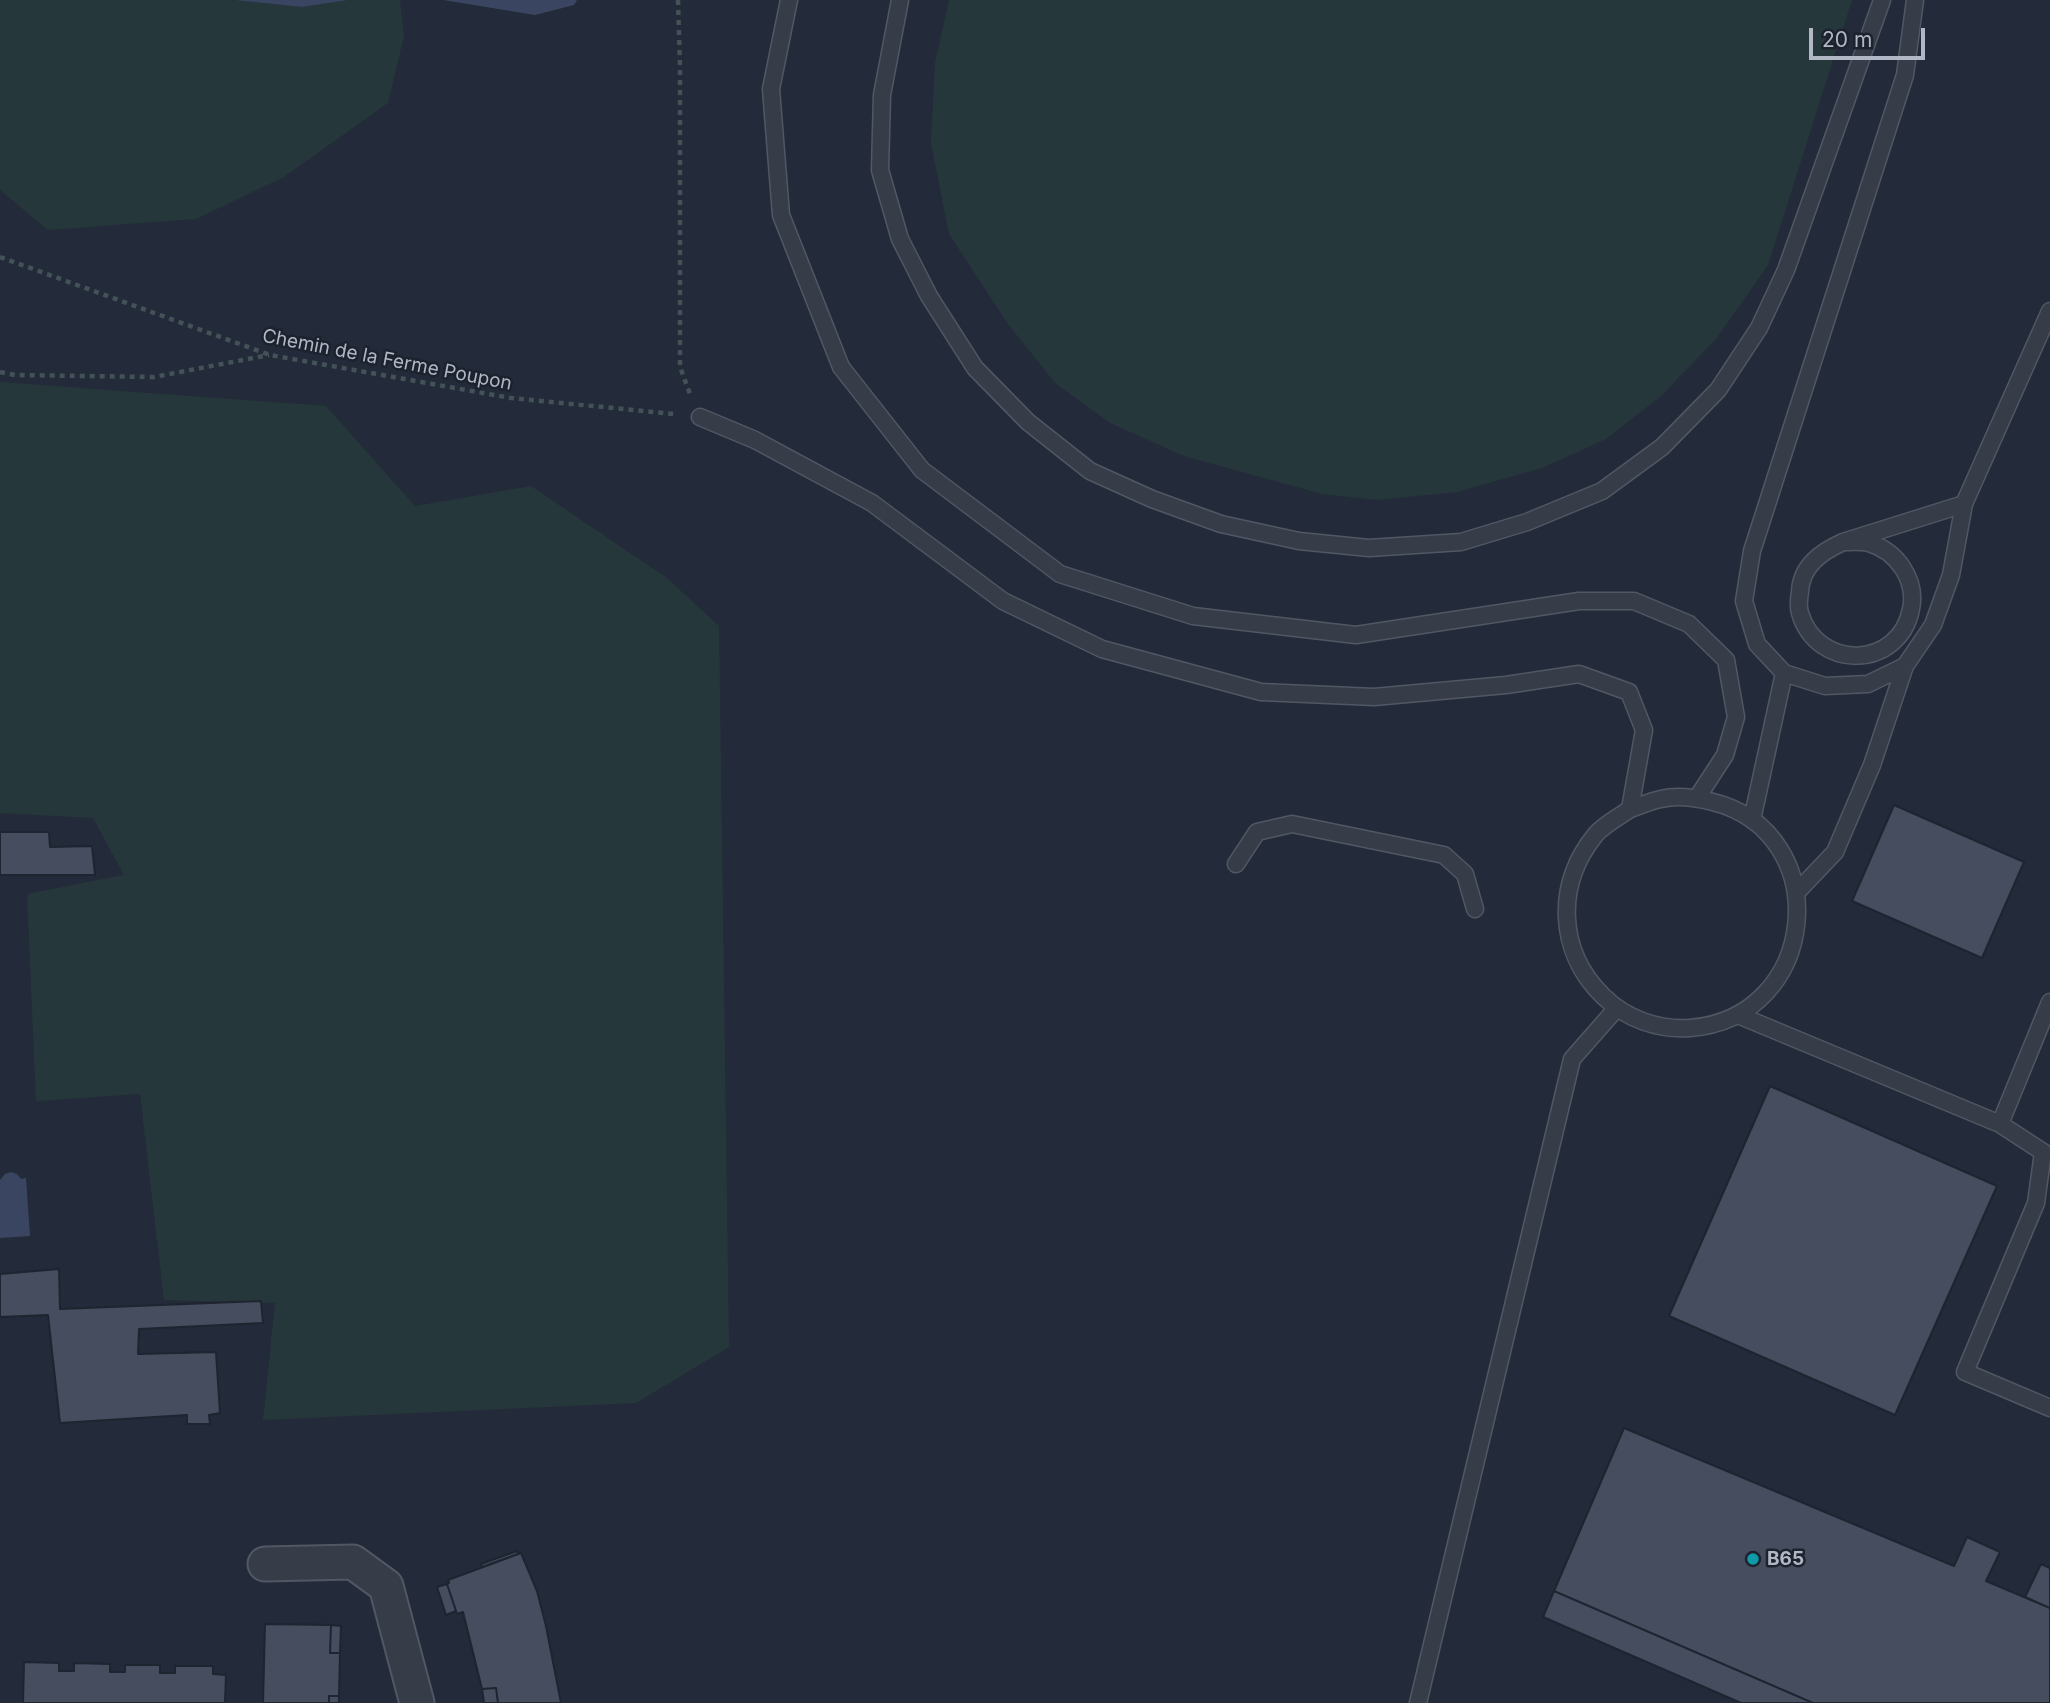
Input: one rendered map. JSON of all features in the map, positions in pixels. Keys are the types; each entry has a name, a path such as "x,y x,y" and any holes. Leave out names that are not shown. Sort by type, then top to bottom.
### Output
{"street":[{"path":"265,1564 353,1562 386,1586 417,1703"}],"lane":[{"path":"789,0 771,89 781,215 841,367 922,470 1060,573 1193,616 1356,635 1579,600 1634,601 1689,624 1726,660 1736,717 1725,755 1697,798"},
{"path":"900,0 882,95 880,170 900,239 929,296 975,368 1028,422 1090,471 1140,494 1221,524 1299,541 1369,548 1461,542 1527,522 1602,491 1662,447 1717,390 1759,328 1786,270 1882,0"},
{"path":"1905,666 1868,684 1825,686 1784,673 1757,644 1744,601 1752,551 1905,75 1914,0"},
{"path":"1796,893 1835,852 1871,765 1905,666 1933,625 1951,575 1964,504 2050,311"},
{"path":"699,417 755,440 872,503 1003,601 1102,649 1261,692 1374,697 1506,685 1579,674 1629,692 1644,730 1630,809"},
{"path":"1843,542 1867,542 1886,550 1906,570 1910,579 1913,599 1909,621 1904,630 1882,651 1863,656 1832,652 1809,633 1799,611 1800,582 1809,564 1824,551 1843,542 1964,504"},
{"path":"1752,820 1784,673"},
{"path":"1697,798 1726,805 1752,820 1773,840 1788,865 1796,893 1797,933 1786,965 1766,994 1738,1015 1709,1026 1676,1029 1644,1023 1616,1009 1587,981 1569,944 1566,905 1575,866 1597,832 1630,809 1662,799 1697,798"},
{"path":"1236,864 1257,832 1292,824 1444,855 1465,874 1475,909"},
{"path":"2000,1124 2050,1002"},
{"path":"1419,1703 1572,1059 1616,1009"},
{"path":"1738,1015 2000,1124 2043,1152 2043,1206 1965,1372 2050,1408"}],"path":[{"path":"678,0 680,367 699,417"},
{"name":"Chemin de la Ferme Poupon","path":"0,257 270,355 511,398 699,417"},
{"path":"0,372 15,375 154,377 270,355"}],"shaded area":[{"path":"0,0 233,0 302,7 348,0 400,0 404,36 388,103 284,177 196,219 48,230 0,190"},
{"path":"949,0 1852,0 1768,265 1716,339 1660,397 1606,439 1542,468 1457,492 1378,500 1322,494 1184,456 1110,423 1055,383 1008,324 949,234 931,143 935,63"},
{"path":"0,382 326,406 415,506 531,486 667,578 719,626 729,1347 636,1403 263,1420 275,1303 164,1300 140,1094 36,1101 27,894 124,875 93,818 0,813"}],"water":[{"path":"234,0 348,0 302,7"},
{"path":"443,0 577,0 574,5 535,15"},
{"path":"11,1172 21,1179 26,1178 30,1236 0,1238 0,1180"}],"building":[{"path":"1894,805 2024,862 1982,958 1852,901"},
{"path":"0,832 49,832 50,847 92,846 95,875 0,875"},
{"path":"1770,1086 1997,1186 1895,1415 1669,1316"},
{"path":"59,1269 60,1309 261,1301 263,1323 139,1329 138,1354 216,1352 220,1413 209,1415 210,1424 187,1424 187,1415 60,1423 48,1315 0,1317 0,1274"},
{"name":"B65","path":"1624,1428 1954,1566 1967,1537 2000,1552 1986,1581 2050,1608 2050,1703 1813,1703 1554,1591"},
{"path":"517,1551 518,1554 482,1567 481,1564"},
{"path":"521,1553 537,1591 561,1703 498,1703 496,1688 482,1689 463,1612 457,1614 447,1584 448,1580"},
{"path":"2041,1564 2050,1568 2050,1608 2025,1597"},
{"path":"447,1584 456,1611 446,1615 437,1587"},
{"path":"1554,1591 1813,1703 1741,1703 1543,1617"},
{"path":"265,1624 331,1625 330,1653 340,1653 339,1696 329,1696 329,1703 263,1703"},
{"path":"331,1625 341,1626 340,1653 330,1653"},
{"path":"24,1662 59,1663 59,1671 74,1671 74,1663 110,1664 110,1672 125,1672 125,1665 160,1665 160,1673 175,1673 175,1666 213,1666 213,1674 226,1675 225,1703 23,1703"},
{"path":"496,1688 498,1703 484,1703 482,1689"},
{"path":"329,1696 339,1696 339,1703 329,1703"}],"place":[{"name":"B65","path":"1753,1559"}]}
